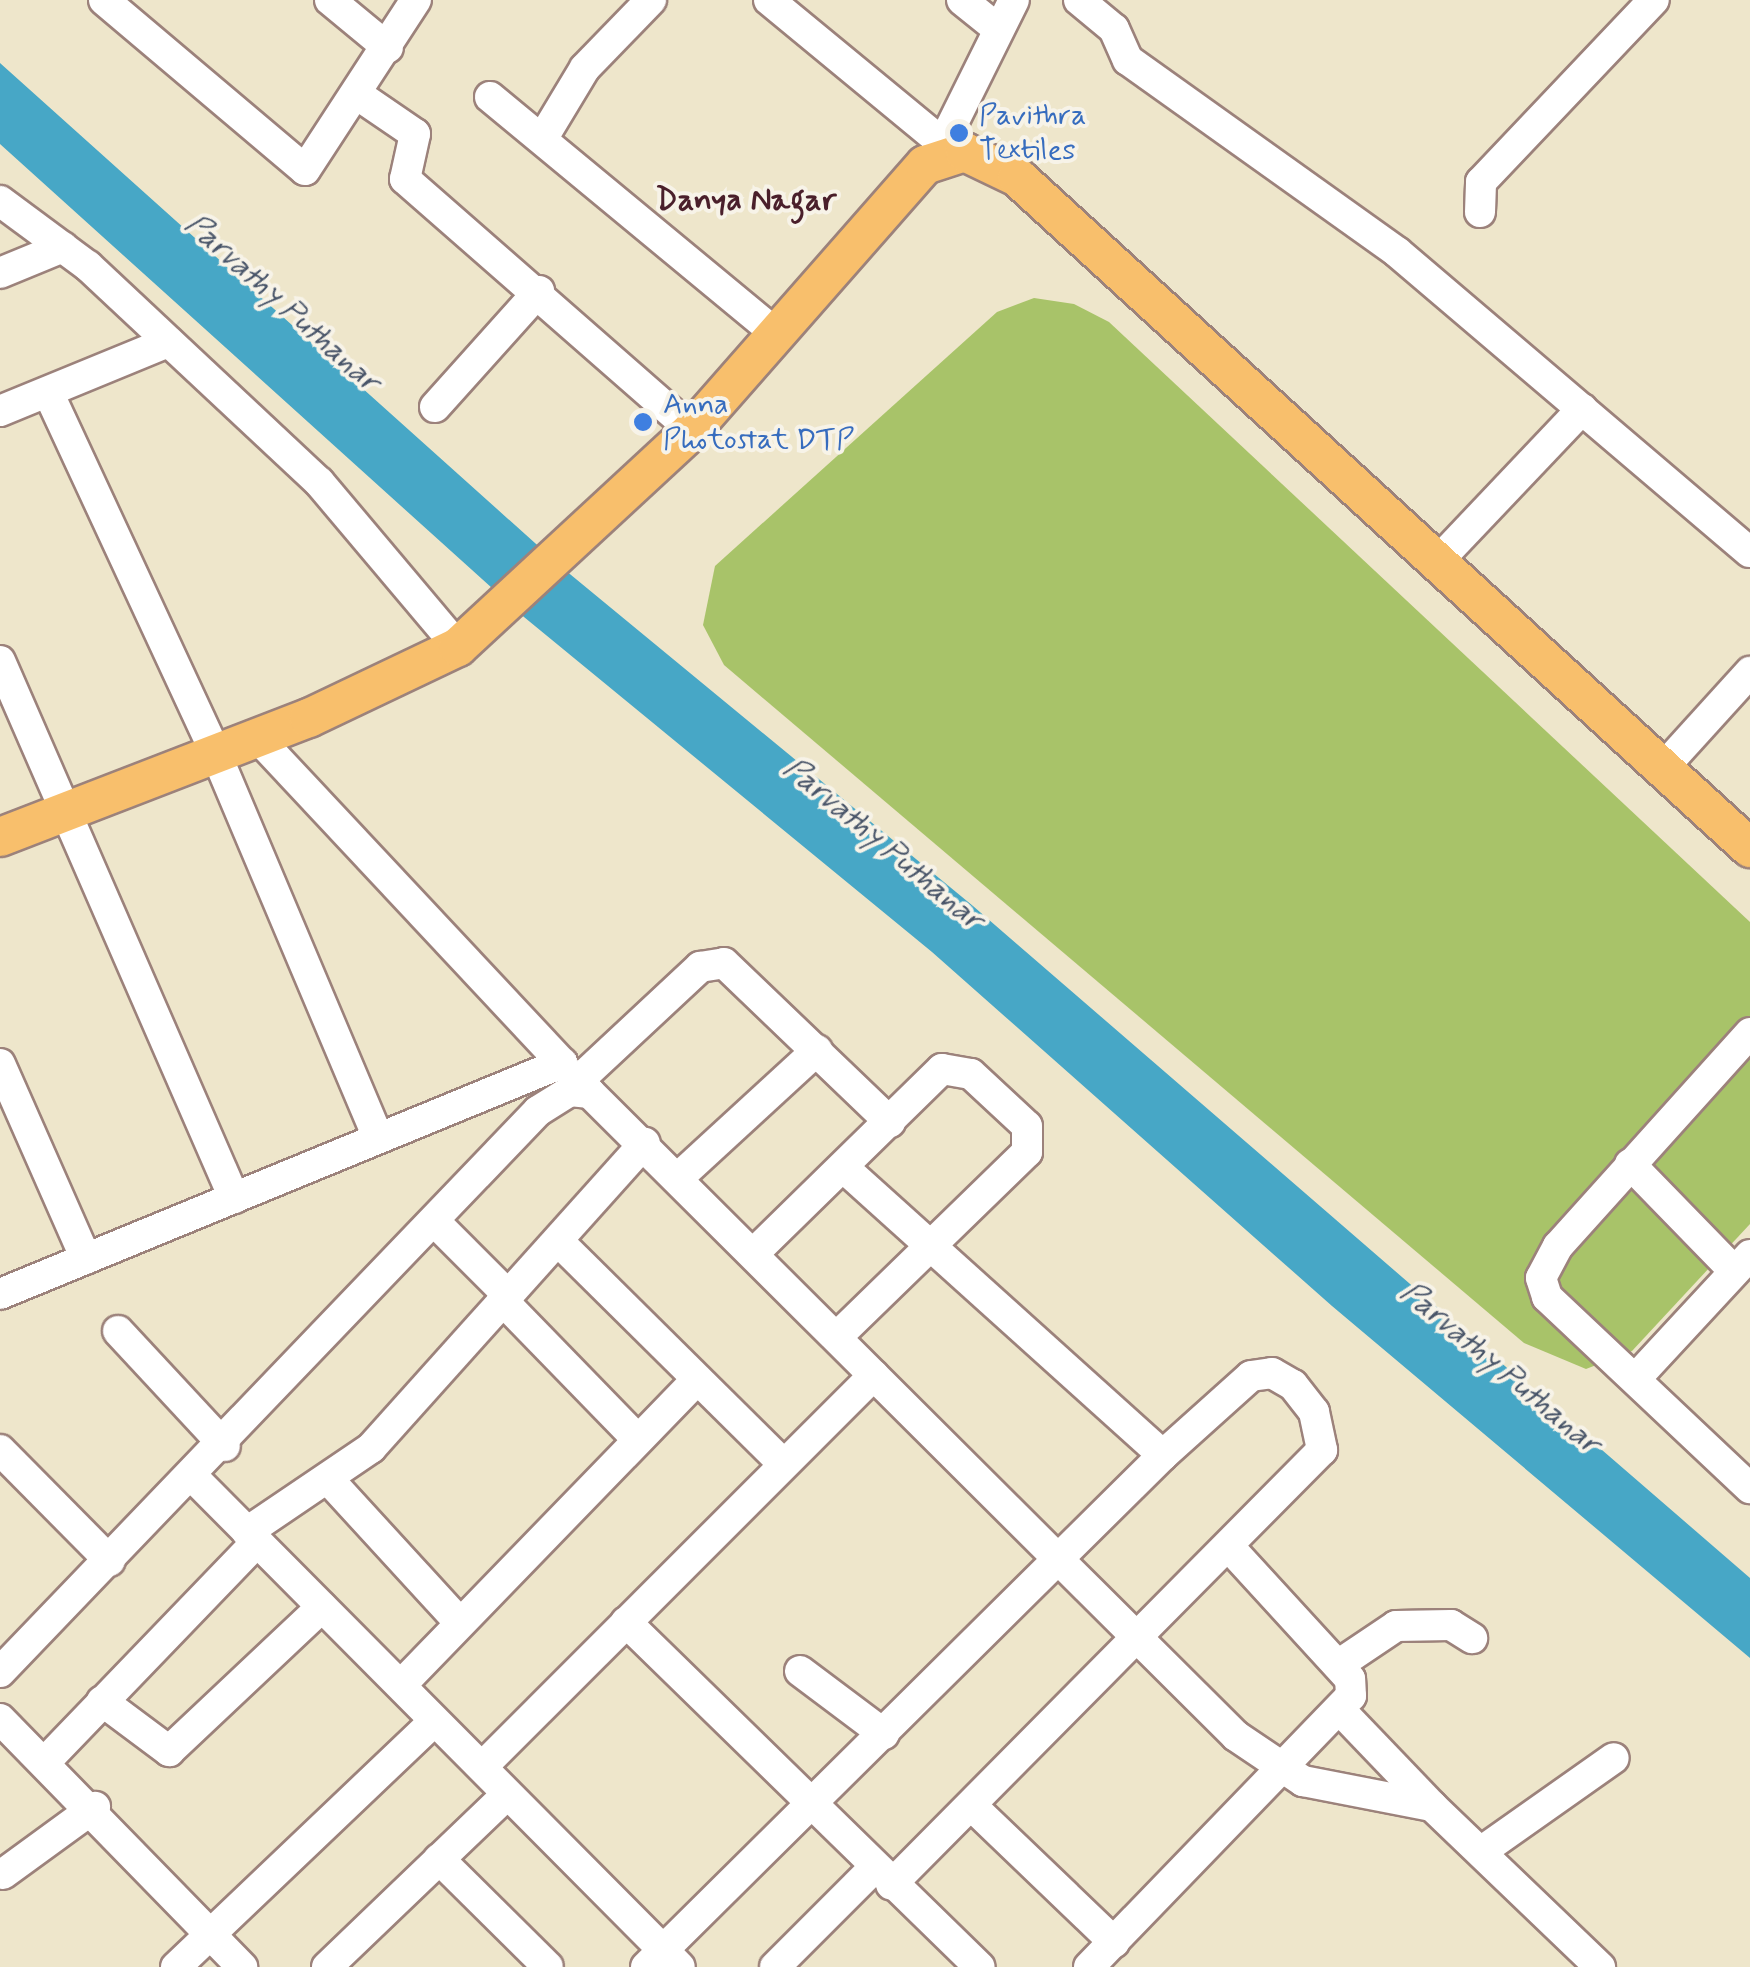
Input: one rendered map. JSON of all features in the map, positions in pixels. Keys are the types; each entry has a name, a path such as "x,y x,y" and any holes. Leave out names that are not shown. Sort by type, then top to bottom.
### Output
{"main road":[{"path":"0,837 258,738 458,647 502,608 563,541 692,430 779,336 938,149 981,155 1017,178 1750,848"}],"street":[{"path":"104,0 305,170 358,95 416,0"},
{"path":"330,0 388,48"},
{"path":"544,136 584,68 651,0"},
{"path":"770,0 938,149 1014,0"},
{"path":"962,0 998,30"},
{"path":"1079,0 1114,28 1128,60 1398,252 1750,552"},
{"path":"1480,212 1482,182 1654,0"},
{"path":"358,95 415,134 405,179 539,291 692,430"},
{"path":"490,97 544,136 779,336"},
{"path":"0,201 63,248 320,482 458,647"},
{"path":"0,273 63,248"},
{"path":"435,407 539,291"},
{"path":"0,411 168,342"},
{"path":"48,392 216,754 378,1138"},
{"path":"1438,562 1582,409"},
{"path":"0,661 234,1198"},
{"path":"1663,768 1750,672"},
{"path":"0,1294 562,1063 258,738"},
{"path":"0,1672 226,1446 438,1225 538,1111 584,1086 715,962 734,967 890,1122"},
{"path":"1747,1481 1638,1376 1548,1297 1541,1278 1630,1164 1750,1033"},
{"path":"678,1178 817,1050"},
{"path":"0,1064 86,1259"},
{"path":"754,1254 942,1069 960,1066 1033,1138 935,1245 837,1337"},
{"path":"584,1086 645,1142 1140,1640 1278,1771 1432,1806"},
{"path":"45,1762 252,1537 330,1481 560,1244 645,1142"},
{"path":"1630,1164 1742,1263 1638,1376"},
{"path":"844,1168 935,1245 1163,1455"},
{"path":"438,1225 637,1439"},
{"path":"560,1244 782,1464"},
{"path":"118,1331 226,1446"},
{"path":"194,1478 482,1767 503,1798 663,1961 1056,1556 1163,1455 1260,1373 1293,1385 1314,1412 1322,1450 1231,1549 972,1806 775,1967"},
{"path":"482,1767 874,1375"},
{"path":"402,1685 697,1380"},
{"path":"0,1450 110,1561"},
{"path":"330,1481 459,1622"},
{"path":"1090,1967 1340,1710 1352,1688 1338,1665 1231,1549"},
{"path":"102,1701 169,1750 322,1608"},
{"path":"626,1622 979,1967"},
{"path":"1338,1665 1396,1626 1451,1625 1472,1638"},
{"path":"800,1672 884,1734"},
{"path":"1340,1710 1432,1806 1600,1967"},
{"path":"0,1719 95,1808 242,1967"},
{"path":"176,1967 209,1931 434,1721"},
{"path":"1482,1851 1614,1758"},
{"path":"327,1967 503,1798"},
{"path":"972,1806 1114,1942"},
{"path":"3,1874 95,1808"},
{"path":"439,1859 548,1967"}],"green space":[{"path":"1034,298 1074,304 1109,322 1750,922 1750,1224 1632,1351 1586,1369 1524,1343 724,665 703,625 715,566 997,312"}],"water":[{"name":"Parvathy Puthanar","path":"0,63 565,570 973,906 1750,1578 1750,1658 1332,1306 932,952 524,617 0,144"}],"place":[{"name":"Pavithra Textiles","path":"959,133"},
{"name":"Anna Photostat DTP","path":"643,422"}],"district":[{"name":"Danya Nagar","path":"746,200"}]}
